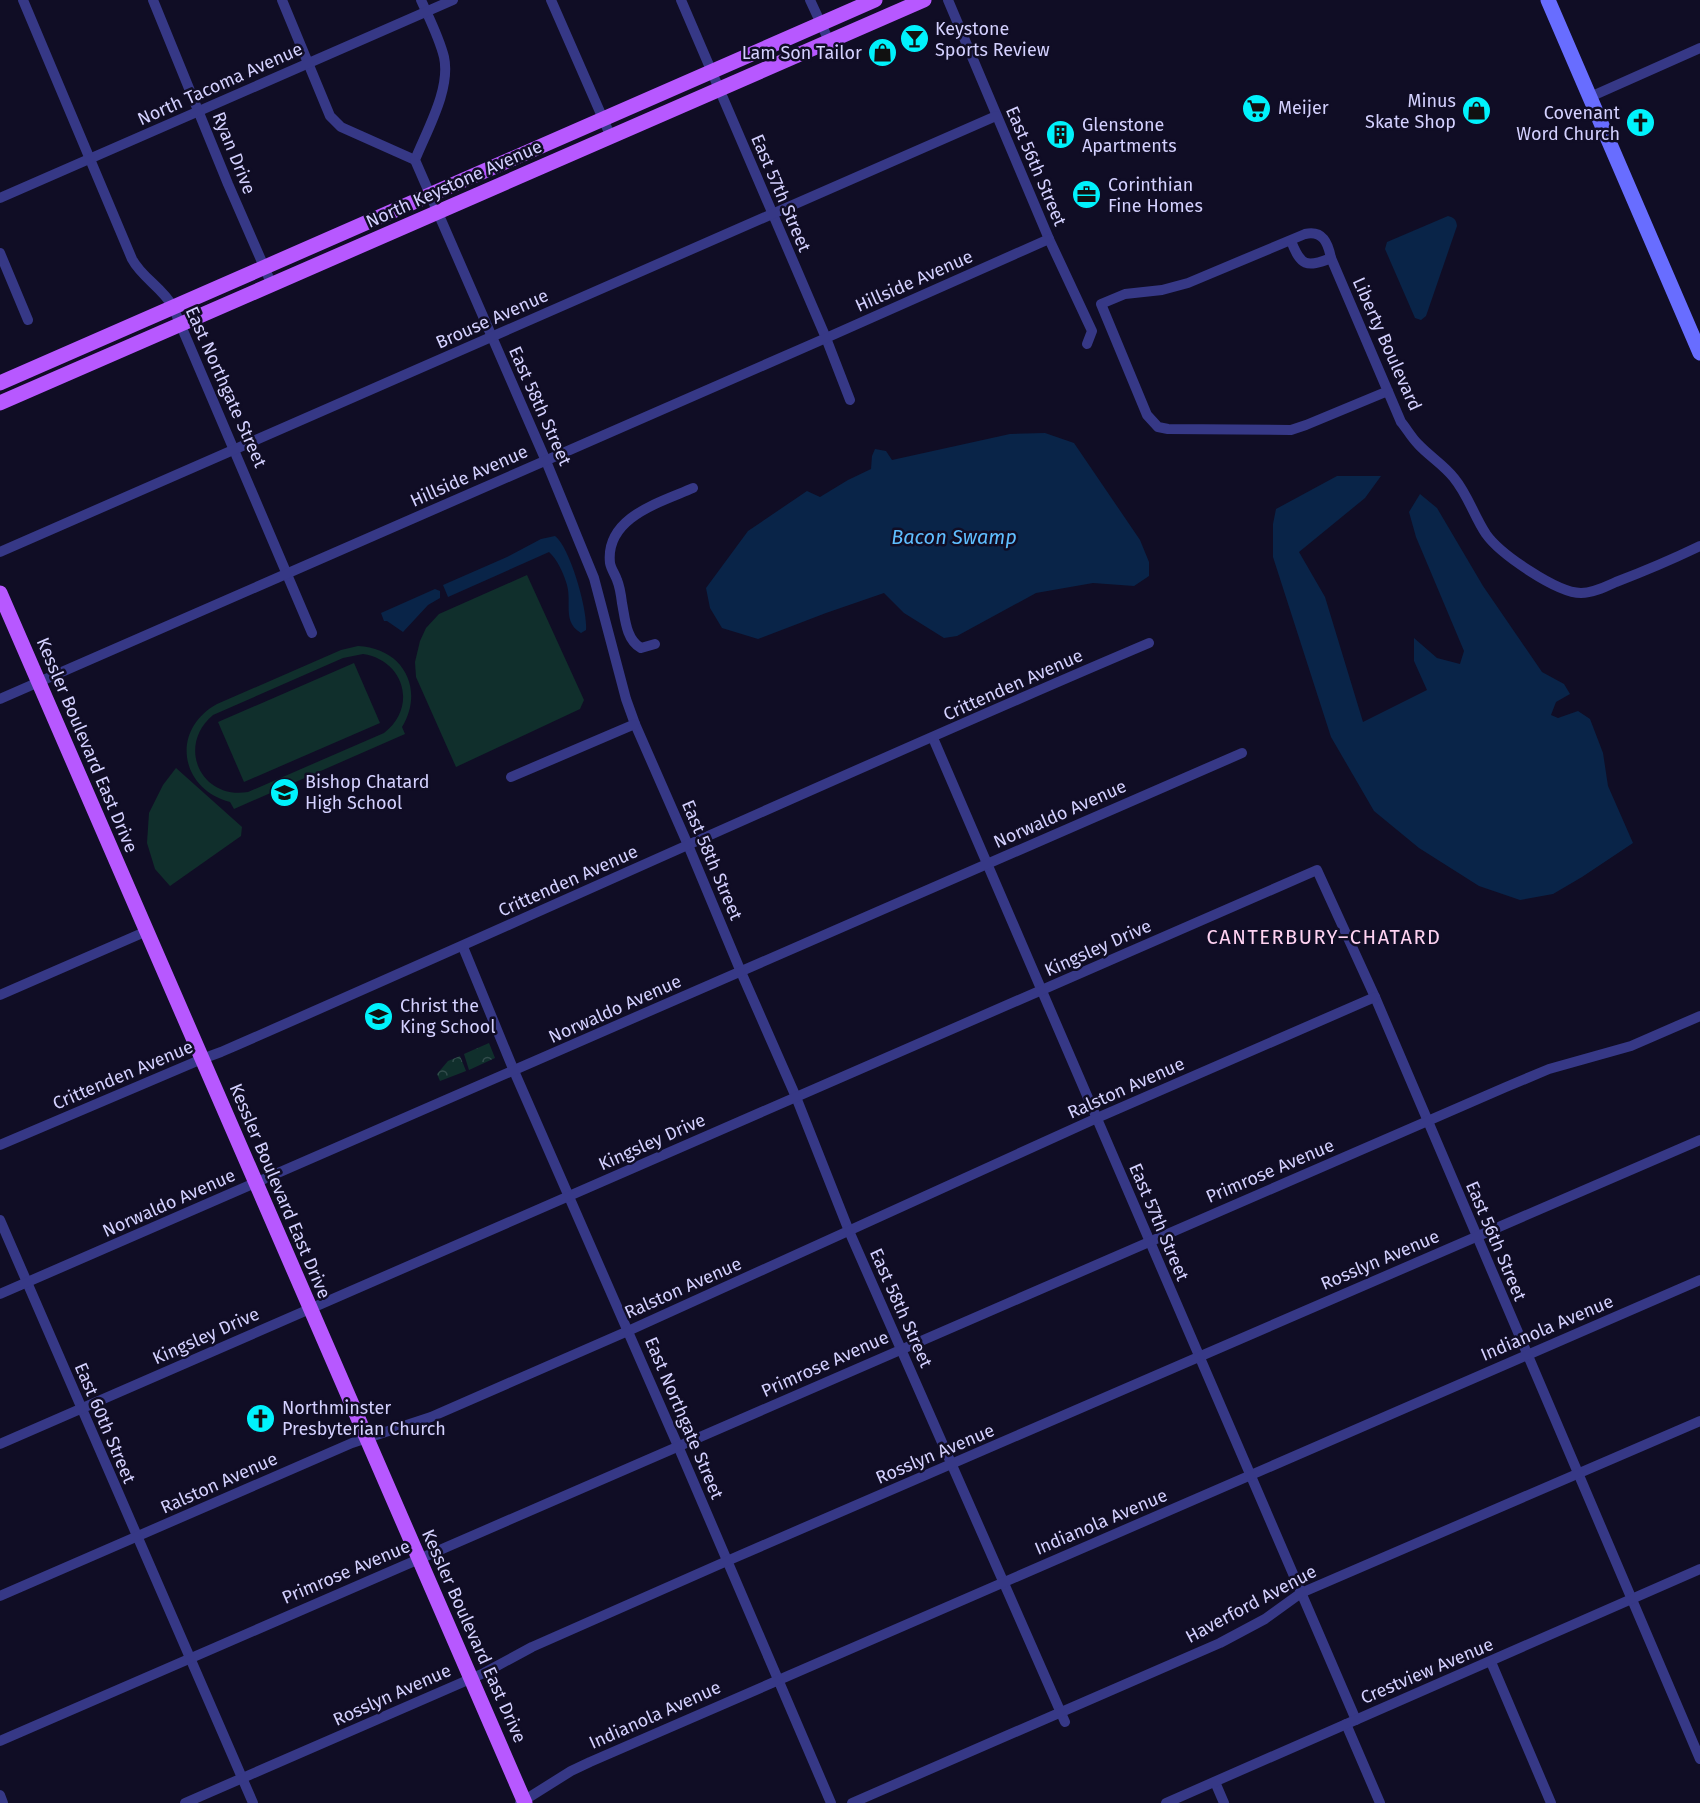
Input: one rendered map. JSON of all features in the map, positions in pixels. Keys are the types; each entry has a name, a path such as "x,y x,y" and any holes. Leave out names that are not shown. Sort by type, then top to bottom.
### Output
{"main road":[{"name":"North Keystone Avenue","path":"0,383 875,0"},
{"name":"North Keystone Avenue","path":"0,404 924,0"},
{"name":"Kessler Boulevard East Drive","path":"0,593 472,1679 523,1802"}],"street":[{"name":"East Northgate Street","path":"23,0 133,263 167,297 181,324 312,633"},
{"name":"Ryan Drive","path":"153,0 272,285"},
{"path":"282,0 330,116 339,126 416,160 441,96 445,78 443,54 421,0"},
{"name":"North Tacoma Avenue","path":"0,198 453,0"},
{"path":"551,0 611,137"},
{"name":"East 57th Street","path":"681,0 826,338 850,400"},
{"path":"810,0 829,41"},
{"name":"East 56th Street","path":"948,0 1049,239 1092,331 1087,344"},
{"path":"1548,0 1700,353"},
{"path":"1590,97 1700,48"},
{"name":"Brouse Avenue","path":"0,552 996,116"},
{"name":"East 58th Street","path":"416,160 594,578 626,699 635,724 796,1097 849,1231 1063,1717"},
{"name":"Liberty Boulevard","path":"1388,391 1291,430 1158,427 1147,415 1101,304 1125,294 1181,285 1309,233 1320,235 1326,241 1331,258 1388,391 1397,414 1418,443 1455,478 1482,527 1493,542 1536,574 1559,587 1576,593 1593,591 1700,546"},
{"name":"Hillside Avenue","path":"0,699 1049,239"},
{"path":"1291,241 1298,257 1304,263 1316,264 1331,258"},
{"path":"0,253 28,320"},
{"path":"655,644 641,648 632,640 618,580 610,563 611,550 626,521 641,511 693,488"},
{"path":"594,578 613,572"},
{"name":"Crittenden Avenue","path":"0,1145 463,947 688,844 1149,643"},
{"path":"511,777 635,724"},
{"name":"East 57th Street","path":"933,738 1301,1593 1380,1803"},
{"name":"Norwaldo Avenue","path":"0,1294 1242,753"},
{"name":"East 56th Street","path":"1317,870 1375,997 1700,1759"},
{"name":"Kingsley Drive","path":"0,1444 1317,870"},
{"path":"0,995 147,931"},
{"name":"East Northgate Street","path":"463,947 514,1071 831,1803"},
{"name":"Ralston Avenue","path":"0,1596 366,1438 431,1417 1097,1118 1375,997"},
{"name":"Primrose Avenue","path":"0,1741 1427,1121 1550,1069 1631,1046 1700,1017"},
{"name":"Rosslyn Avenue","path":"185,1803 472,1679 539,1643 1700,1140"},
{"name":"East 60th Street","path":"0,1221 253,1803"},
{"name":"Indianola Avenue","path":"523,1802 586,1764 1700,1280"},
{"name":"Haverford Avenue","path":"852,1803 1063,1717 1226,1640 1265,1618 1301,1593 1700,1421"},
{"name":"Crestview Avenue","path":"1166,1803 1700,1569"},
{"path":"1491,1662 1551,1803"},
{"path":"1215,1782 1224,1803"},
{"path":"0,1795 3,1803"}],"green space":[{"path":"527,575 584,700 580,709 456,767 416,677 415,662 420,641 426,628 439,614"},
{"path":"358,646 374,648 398,662 406,673 410,685 409,713 402,727 405,734 234,809 230,802 213,795 200,785 187,758 187,743 192,728 202,715 217,704 341,650","holes":["363,654 377,658 397,675 402,686 401,711 395,722 384,733 248,792 231,792 218,788 199,768 195,755 196,741 202,728 213,715 343,658"]},
{"path":"354,663 380,723 244,782 218,722"},
{"path":"176,768 242,827 241,836 170,886 155,869 147,843 149,813 163,785"},
{"path":"489,1043 495,1058 469,1070 464,1054"},
{"path":"460,1056 466,1071 440,1081 437,1074 448,1061"}],"water":[{"path":"1448,216 1455,220 1457,226 1426,316 1421,320 1415,318 1385,249 1387,242"},
{"name":"Bacon Swamp","path":"1045,433 1074,443 1140,540 1149,562 1149,576 1134,586 1093,583 1036,593 957,636 944,638 904,613 884,593 758,639 722,628 710,608 706,588 748,531 807,491 820,497 871,469 875,449 886,451 892,460 1010,434"},
{"path":"1337,476 1381,476 1365,498 1299,552 1325,597 1363,722 1427,690 1414,661 1414,638 1437,658 1460,664 1464,651 1416,537 1409,512 1420,494 1437,508 1483,586 1542,672 1564,684 1570,694 1556,702 1551,715 1558,718 1578,711 1590,719 1603,753 1608,786 1633,843 1553,894 1520,900 1479,886 1419,848 1374,811 1331,737 1273,557 1273,524 1276,509"},
{"path":"555,536 561,542 572,566 581,595 586,630 581,633 575,629 570,618 566,581 549,552 448,597 443,585 507,557 541,539"},
{"path":"435,589 440,591 440,598 428,605 403,632 384,621 381,613"}],"place":[{"name":"Keystone Sports Review","path":"914,39"},
{"name":"Lam Son Tailor","path":"883,53"},
{"name":"Meijer","path":"1257,108"},
{"name":"Minus Skate Shop","path":"1477,111"},
{"name":"Covenant Word Church","path":"1641,123"},
{"name":"Glenstone Apartments","path":"1061,135"},
{"name":"Corinthian Fine Homes","path":"1087,195"},
{"name":"Bishop Chatard High School","path":"284,792"},
{"name":"Christ the King School","path":"379,1016"},
{"name":"Northminster Presbyterian Church","path":"261,1418"}],"district":[{"name":"CANTERBURY–CHATARD","path":"1324,937"}]}
